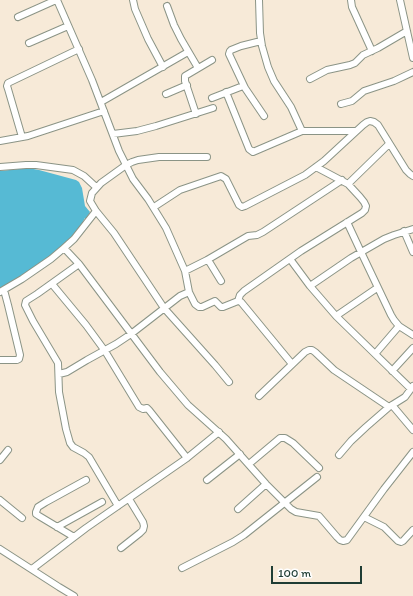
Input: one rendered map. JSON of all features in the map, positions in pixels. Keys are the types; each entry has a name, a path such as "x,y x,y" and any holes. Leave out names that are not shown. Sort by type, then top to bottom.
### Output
{"street":[{"path":"18,17 57,0 79,49 126,165 133,179 154,207 172,240 185,271 189,292 195,304 199,307 213,301 221,307 238,301 240,295 244,291 365,210 366,206 360,196 348,184 316,167"},
{"path":"133,0 135,9 148,40 163,67"},
{"path":"259,0 261,41 268,67 274,81 291,106 302,131"},
{"path":"350,0 372,51"},
{"path":"400,0 413,57"},
{"path":"167,6 181,40 198,68"},
{"path":"29,43 68,26"},
{"path":"310,79 327,70 350,65 363,55 407,31"},
{"path":"261,41 241,46 230,51 230,57 243,86 264,116"},
{"path":"0,84 8,83 79,49"},
{"path":"100,102 188,52"},
{"path":"196,114 184,78 212,60"},
{"path":"341,104 352,101 364,91 394,81 413,72"},
{"path":"8,83 7,86 22,138"},
{"path":"166,94 187,86"},
{"path":"212,98 243,86"},
{"path":"226,92 249,149 253,152 302,131 356,131"},
{"path":"113,134 137,131 213,108"},
{"path":"0,141 22,138 104,111"},
{"path":"154,207 180,190 222,176 226,179 239,205 245,206 316,167 356,131 370,121 378,125 406,170 413,176"},
{"path":"348,184 389,144"},
{"path":"207,157 159,157 138,160 126,165 96,187 90,200 96,211 114,233 164,308 229,382"},
{"path":"0,167 26,164 73,170 84,176 96,187"},
{"path":"185,271 248,236 260,234 342,180"},
{"path":"0,360 18,360 20,355 2,291 28,275 64,248 74,239 96,211"},
{"path":"348,222 360,252 390,315 399,326 413,334"},
{"path":"310,286 360,252 384,239 413,229"},
{"path":"404,231 413,252"},
{"path":"64,248 79,264 180,397 219,432 285,503 296,512 319,516 343,542 347,540 413,452"},
{"path":"290,259 310,286 336,316 392,371 412,388 405,397 390,406 366,426 339,455"},
{"path":"207,260 221,281"},
{"path":"79,264 26,301 25,305 56,358 59,366 60,399 70,443 73,447 84,452 89,457 118,506"},
{"path":"52,284 86,325 105,351 139,407 143,409 147,408 149,410 187,458"},
{"path":"336,316 377,288"},
{"path":"59,374 67,372 105,351 131,334 180,296 189,292"},
{"path":"238,301 243,304 292,364"},
{"path":"375,354 399,326"},
{"path":"392,371 413,348"},
{"path":"259,396 305,352 312,350 334,370 390,406 413,430"},
{"path":"32,569 187,458 219,432"},
{"path":"249,464 280,438 285,438 293,443 319,468"},
{"path":"0,460 8,450"},
{"path":"207,480 240,454"},
{"path":"182,568 244,535 317,477"},
{"path":"74,538 36,514 36,510 46,502 86,480"},
{"path":"238,508 266,484"},
{"path":"121,548 140,533 144,526 129,499"},
{"path":"0,500 22,518"},
{"path":"57,527 102,502"},
{"path":"364,517 384,527 398,541 401,542 413,530"},
{"path":"0,549 74,596"}],"water":[{"path":"28,168 79,182 82,188 85,206 90,212 73,236 59,249 17,280 0,288 0,171"}]}
